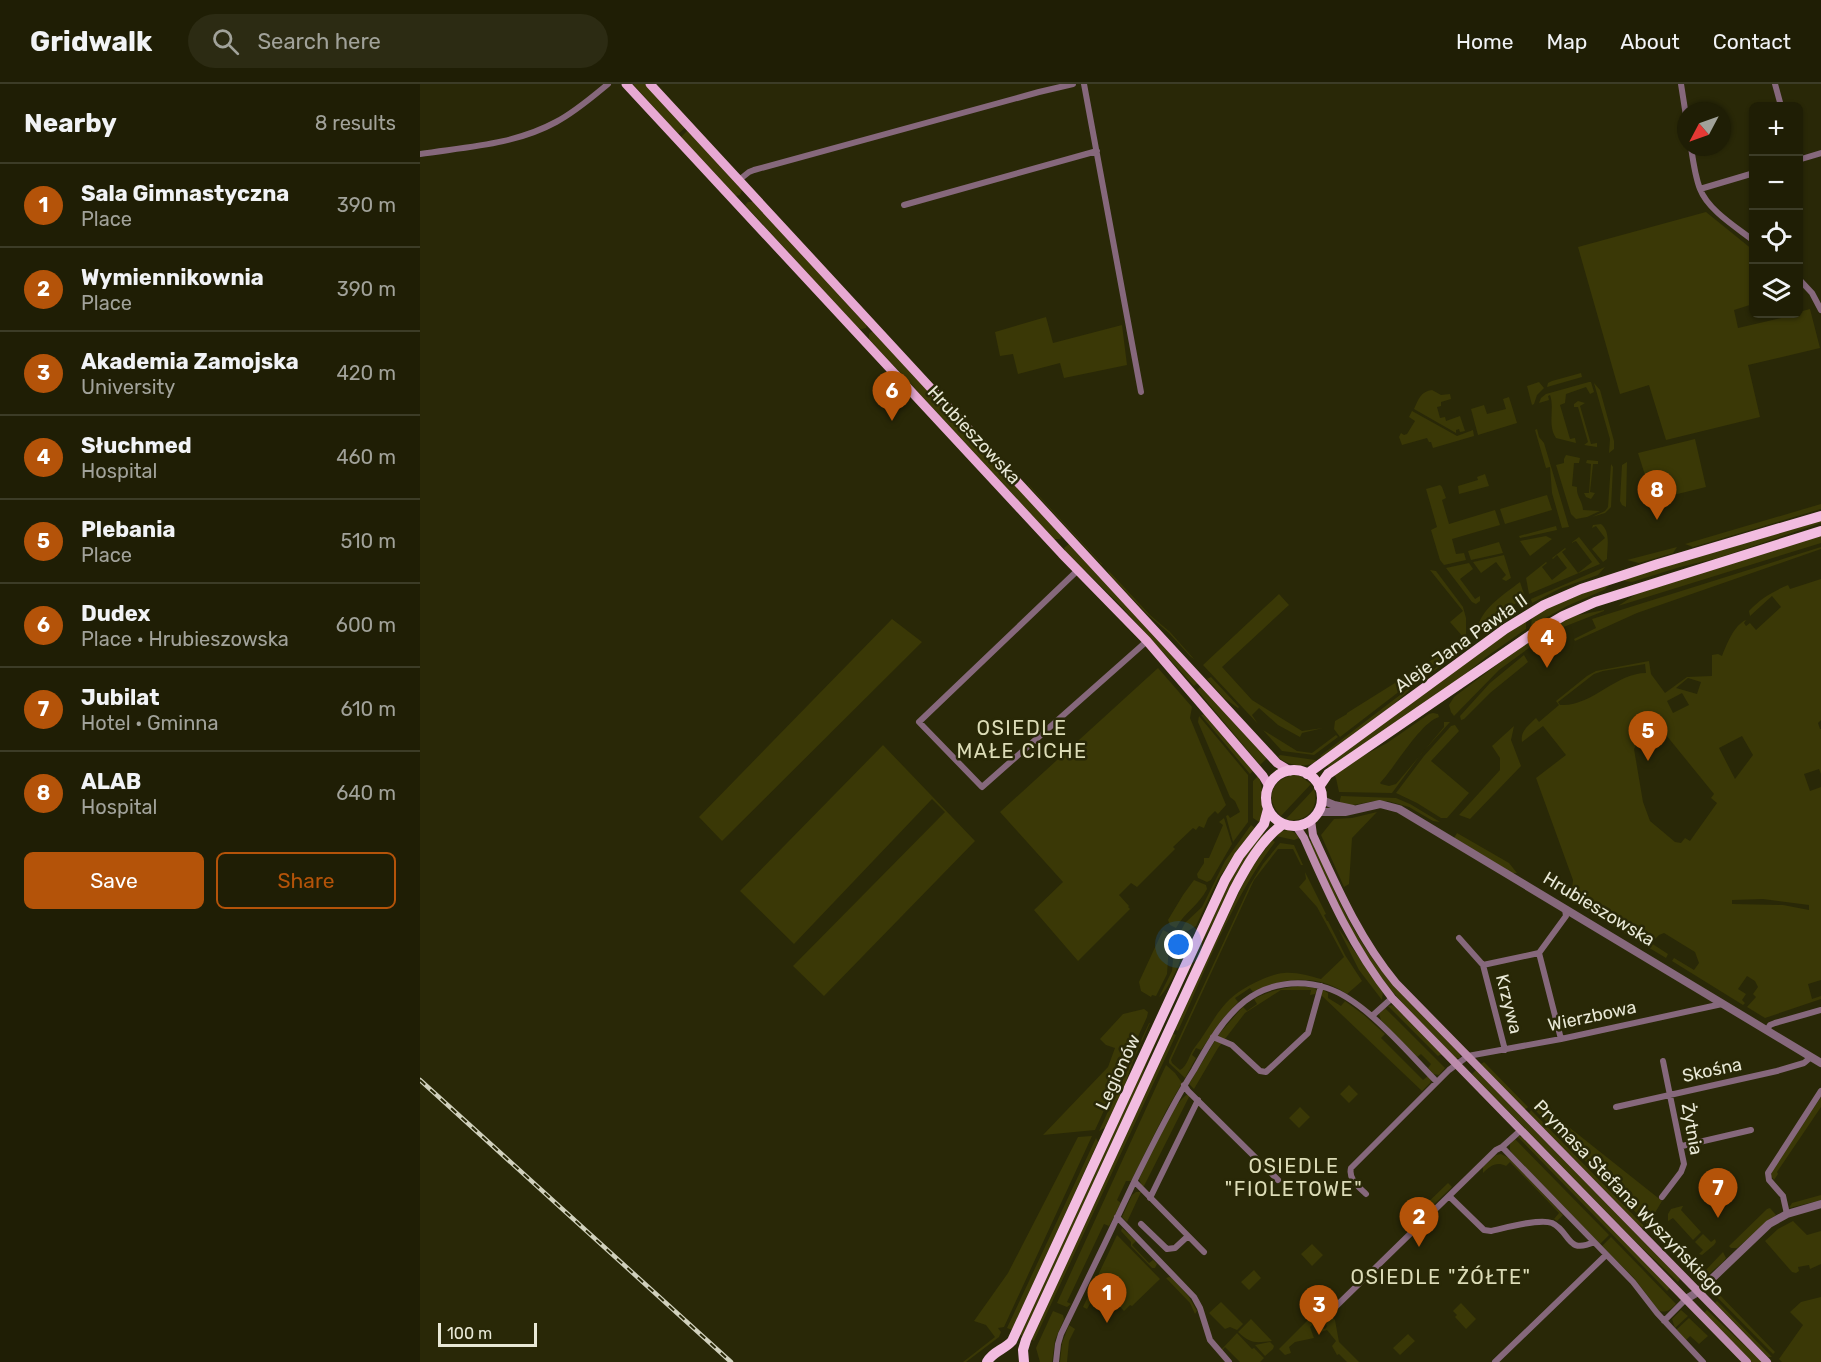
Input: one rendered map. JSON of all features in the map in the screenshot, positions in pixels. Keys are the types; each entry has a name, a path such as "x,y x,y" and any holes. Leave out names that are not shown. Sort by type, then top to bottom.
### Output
{"highway":[{"name":"Aleje Jana Pawła II","path":"1307,774 1520,619 1561,597 1615,578 1821,516"},
{"name":"Aleje Jana Pawła II","path":"1319,787 1328,774 1531,635 1572,612 1619,594 1821,531"},
{"path":"1615,578 1619,594"},
{"path":"1290,771 1307,774 1315,780 1322,800 1314,816 1296,826 1283,824 1268,809 1266,796 1269,786 1277,776 1290,771"},
{"name":"Legionów","path":"987,1362 991,1356 1010,1344 1015,1335 1222,886 1239,856 1264,824 1268,809"},
{"name":"Legionów","path":"1024,1361 1023,1350 1026,1340 1234,890 1258,851 1271,834 1283,824"},
{"path":"1002,1350 1011,1352 1024,1361"}],"main road":[{"name":"Hrubieszowska","path":"626,84 1078,570 1148,641 1263,776 1269,786"},
{"name":"Hrubieszowska","path":"650,84 1277,762 1290,771"},
{"path":"860,337 873,325"},
{"name":"Prymasa Stefana Wyszyńskiego","path":"1314,816 1313,835 1349,913 1366,942 1400,987 1767,1362"},
{"name":"Prymasa Stefana Wyszyńskiego","path":"1296,826 1304,838 1346,929 1368,966 1392,998 1747,1362"}],"street":[{"path":"420,154 490,144 538,131 576,110 608,84"},
{"path":"739,180 754,170 1073,84"},
{"path":"1084,84 1141,392"},
{"path":"1681,84 1684,102"},
{"path":"1775,84 1780,102"},
{"path":"904,205 1097,151"},
{"path":"1803,158 1821,153"},
{"path":"1693,156 1700,189 1710,205 1749,237"},
{"path":"1700,189 1749,174"},
{"path":"1803,283 1812,293 1821,310"},
{"path":"1078,570 919,722 982,787 1148,641"},
{"name":"Hrubieszowska","path":"1322,800 1354,809"},
{"name":"Hrubieszowska","path":"1314,816 1380,804 1399,809 1821,1063"},
{"path":"1484,965 1539,953 1566,916 1565,909"},
{"name":"Krzywa","path":"1459,938 1484,965 1505,1050"},
{"path":"1539,953 1561,1039"},
{"path":"1056,1362 1061,1334 1184,1084 1213,1037 1235,1010 1259,992 1293,983 1321,986 1342,994 1372,1016 1437,1082"},
{"path":"1213,1037 1232,1044 1260,1071 1266,1072 1308,1033 1321,986"},
{"path":"1372,1016 1392,998"},
{"name":"Wierzbowa","path":"1468,1056 1561,1039 1723,1003"},
{"path":"1767,1030 1775,1023 1821,1010"},
{"path":"1366,1194 1352,1179 1351,1168 1437,1082 1468,1056"},
{"name":"Skośna","path":"1616,1107 1777,1071 1804,1064 1811,1057"},
{"name":"Żytnia","path":"1662,1197 1684,1167 1682,1146 1663,1061"},
{"path":"1184,1084 1188,1091 1278,1180"},
{"path":"1786,1214 1783,1196 1769,1180 1768,1173 1821,1091"},
{"path":"1150,1198 1198,1100"},
{"path":"1324,1318 1496,1150 1521,1130"},
{"path":"1682,1146 1751,1131"},
{"path":"1502,1147 1633,1282 1664,1321 1703,1362"},
{"path":"1134,1182 1204,1252"},
{"path":"1449,1196 1484,1230 1491,1231 1546,1222 1556,1226 1577,1247 1594,1242"},
{"path":"1664,1321 1764,1229 1786,1214 1821,1204"},
{"path":"1118,1217 1194,1298 1200,1308 1209,1340 1229,1362"},
{"path":"1141,1224 1167,1249 1175,1248 1188,1236"},
{"path":"1496,1362 1606,1255"}],"shaded area":[{"path":"633,84 646,84 686,127 678,134"},
{"path":"688,130 742,190 740,195 736,196 681,137"},
{"path":"748,202 754,202 867,324 866,328 857,327 745,205"},
{"path":"1706,212 1749,247 1749,305 1734,310 1738,328 1781,318 1803,318 1803,311 1810,309 1820,348 1748,365 1760,417 1666,440 1649,385 1620,394 1578,247"},
{"path":"1046,317 1053,343 1122,325 1127,365 1064,378 1060,363 1018,374 1013,354 1000,356 995,332"},
{"path":"871,332 874,332 1062,536 1060,539 1054,539 869,339"},
{"path":"1581,373 1582,377 1547,387 1552,381"},
{"path":"1539,382 1544,388 1532,405 1527,386"},
{"path":"1589,382 1594,392 1590,394 1586,387 1566,394 1565,403 1560,405 1570,439 1575,438 1576,443 1556,438 1551,422 1550,395 1549,400 1539,403 1541,398 1546,394"},
{"path":"1594,383 1600,390 1614,441 1614,449 1609,453 1610,439"},
{"path":"1432,390 1441,395 1450,394 1451,399 1441,402 1441,406 1437,407 1440,418 1445,417 1446,421 1460,416 1465,431 1460,432 1459,429 1456,433 1414,409 1423,394"},
{"path":"1509,397 1517,423 1478,435 1471,409 1484,405 1487,414 1506,409 1503,399"},
{"path":"1578,401 1585,403 1580,406 1591,444 1597,443 1597,447 1584,445 1588,442 1578,407 1574,407"},
{"path":"1412,411 1457,436 1473,430 1474,436 1433,448 1427,438 1402,445 1399,437 1401,433 1407,434 1415,421 1409,417"},
{"path":"1537,429 1544,443 1569,527 1562,528 1552,493 1550,467 1546,468 1535,430"},
{"path":"1695,439 1706,487 1653,500 1638,453"},
{"path":"1566,455 1580,458 1579,463 1574,463 1572,486 1577,487 1583,510 1600,511 1576,519 1571,514 1556,465 1564,463"},
{"path":"1587,460 1598,461 1598,464 1593,464 1590,492 1595,493 1591,499 1584,493 1589,493 1591,464 1586,463"},
{"path":"1627,462 1626,507 1620,501 1622,465"},
{"path":"1611,464 1613,467 1611,507 1605,513 1592,517 1605,511 1608,507"},
{"path":"1485,474 1489,486 1459,494 1458,486 1478,480 1477,477"},
{"path":"1028,484 1103,565 1101,564"},
{"path":"1440,485 1446,498 1442,500 1449,524 1495,510 1500,525 1452,539 1456,554 1464,553 1466,560 1444,565 1440,560 1431,530 1437,527 1426,489"},
{"path":"1547,495 1552,510 1505,524 1500,509"},
{"path":"1821,504 1821,509 1693,547 1685,544"},
{"path":"1821,521 1821,523 1718,558 1632,582 1624,581 1626,578"},
{"path":"1601,524 1608,540 1607,559 1603,562 1592,549 1605,538 1596,526 1592,528 1593,525"},
{"path":"1556,526 1557,530 1520,538 1519,536"},
{"path":"1821,535 1821,543 1618,606 1636,594"},
{"path":"1546,536 1552,539 1530,556 1520,541"},
{"path":"1579,537 1600,564 1529,594 1526,578 1546,562 1542,567 1552,580 1567,568 1557,555 1552,558 1565,548 1562,552 1578,573 1592,562 1576,541 1571,543"},
{"path":"1499,542 1503,553 1471,560 1468,551"},
{"path":"1069,544 1199,682 1194,686 1118,603 1065,551 1064,548"},
{"path":"1677,547 1673,553 1639,563 1627,560"},
{"path":"1821,547 1821,549 1637,613 1575,641 1574,639 1596,628 1592,619"},
{"path":"1504,555 1511,578 1506,581 1502,579 1506,575 1496,562 1481,573 1473,562"},
{"path":"1469,563 1473,569 1460,579 1475,599 1480,596 1480,601 1476,604 1446,568"},
{"path":"1605,567 1598,575 1561,588 1532,603 1531,599"},
{"path":"1107,569 1194,659 1147,614 1109,574"},
{"path":"1430,570 1436,571 1463,607 1466,618 1466,637 1464,638 1450,622 1463,611"},
{"path":"1821,579 1821,720 1818,723 1821,729 1821,774 1819,769 1804,774 1810,791 1821,787 1821,980 1808,984 1812,999 1821,996 1821,999 1765,1018 1747,1007 1756,997 1753,994 1758,987 1755,981 1747,976 1738,989 1746,994 1742,1000 1745,1003 1743,1005 1672,961 1674,958 1694,970 1699,963 1695,952 1664,933 1651,943 1668,954 1666,958 1573,902 1571,899 1573,880 1536,778 1566,755 1543,726 1522,742 1522,735 1536,718 1539,722 1559,705 1556,701 1596,671 1649,661 1651,674 1665,693 1687,677 1712,676 1712,655 1722,656 1731,635 1742,622 1746,620 1744,623 1746,626 1750,623 1756,630 1781,607 1772,596 1750,616 1749,611 1772,593 1788,585 1790,589","holes":["1645,664 1646,673 1624,678 1583,701 1560,705 1558,702 1594,674","1688,678 1701,682 1697,694 1676,688","1682,693 1689,705 1673,713 1667,701","1662,730 1714,794 1711,798 1717,803 1690,841 1685,838 1681,843 1675,842 1650,821 1643,802 1634,749 1641,737","1742,736 1753,755 1735,779 1719,748","1763,899 1809,905 1809,910 1783,905 1732,904 1732,900"]},
{"path":"1520,582 1525,597 1495,616 1476,632 1487,609"},
{"path":"1612,582 1604,590 1567,606 1531,626 1532,616 1548,607"},
{"path":"1279,594 1289,605 1222,667 1252,700 1302,731 1323,728 1302,733 1300,737 1278,725 1259,708 1252,715 1258,724 1203,665"},
{"path":"1604,610 1561,628 1539,641 1536,637 1569,617"},
{"path":"892,619 922,642 722,841 699,817"},
{"path":"1526,619 1526,629 1486,657 1456,682 1330,769 1326,764"},
{"path":"1530,640 1533,645 1499,670 1454,716 1449,705 1454,697"},
{"path":"1462,641 1340,737 1334,729 1335,721"},
{"path":"1463,647 1461,651 1416,684 1393,705 1322,758 1320,756"},
{"path":"1524,655 1528,662 1461,720 1460,716 1490,683"},
{"path":"1158,668 1192,707 1190,718 1226,805 1218,814 1215,811 1208,818 1204,828 1199,826 1196,830 1193,828 1137,887 1131,883 1119,895 1130,909 1078,961 1034,910 1063,882 1000,812"},
{"path":"1211,677 1238,708 1224,698 1207,679"},
{"path":"1202,685 1268,757 1260,765 1197,690"},
{"path":"1205,714 1254,770 1250,774 1201,715"},
{"path":"1429,714 1438,714 1439,717 1424,727 1380,783 1389,786 1396,784 1419,757 1392,793 1339,792 1334,775"},
{"path":"1199,716 1248,775 1248,822 1233,842 1226,816 1230,818 1240,812 1235,801 1230,797 1198,722"},
{"path":"1444,722 1450,722 1425,750 1444,727"},
{"path":"1455,725 1459,731 1431,761 1469,793 1447,818 1441,818 1396,793 1424,756 1451,726"},
{"path":"1514,726 1511,740 1521,766 1470,819 1459,815 1500,770 1500,758 1492,746"},
{"path":"1263,730 1297,751 1312,753 1336,735 1338,737 1314,755 1282,751"},
{"path":"883,745 975,841 824,996 793,966 945,812 932,799 794,944 740,891"},
{"path":"1280,755 1317,762 1297,765 1282,760 1278,757"},
{"path":"1294,775 1300,776 1311,784 1281,816 1273,804 1272,791 1280,781"},
{"path":"1258,776 1263,799 1259,822 1253,818 1253,781"},
{"path":"1314,789 1315,802 1310,813 1300,819 1286,819"},
{"path":"1341,796 1396,798 1440,822 1433,821 1409,807 1388,801 1353,805 1339,804"},
{"path":"1377,812 1352,838 1349,884 1344,887 1321,835 1334,819 1352,818"},
{"path":"1224,818 1232,844 1211,880 1207,882 1198,878 1197,874 1204,863 1204,858 1209,858 1223,825 1219,822"},
{"path":"1251,825 1255,828 1218,879 1196,926 1188,931 1181,931 1185,923 1202,907 1225,861"},
{"path":"1289,830 1299,838 1294,840 1276,836 1282,831"},
{"path":"1261,832 1265,835 1206,935 1174,1001 1230,878"},
{"path":"1457,833 1509,863 1517,873 1512,873 1454,838"},
{"path":"1272,840 1275,842 1246,887 1221,934 1178,1031 1174,1029 1249,871"},
{"path":"1309,841 1312,841 1347,916 1373,959 1404,996 1460,1054 1460,1058 1455,1058 1421,1023 1369,961 1344,918"},
{"path":"1280,843 1294,845 1303,865 1293,849 1278,849 1254,880 1171,1060 1172,1063 1180,1070 1183,1068 1220,1010 1241,990 1263,979 1284,973 1321,979 1344,957 1317,907 1299,887 1306,879 1305,872 1326,914 1324,915 1327,921 1362,981 1347,994 1324,983 1300,980 1277,983 1253,992 1250,988 1235,998 1238,1002 1221,1021 1201,1050 1196,1048 1192,1055 1196,1058 1185,1078 1169,1063 1169,1060 1250,885"},
{"path":"1194,880 1206,885 1207,889 1176,928 1170,925 1168,920"},
{"path":"1338,928 1383,991 1382,1000 1359,970"},
{"path":"1163,930 1173,935 1169,946 1167,974 1156,996 1151,997 1141,991 1139,982"},
{"path":"1178,937 1183,943 1182,955 1171,980 1159,997 1172,971 1174,948"},
{"path":"1300,986 1315,988 1317,991 1310,995 1311,990 1281,990 1245,1013 1218,1048 1194,1089 1189,1084 1219,1034 1243,1007 1247,1011 1257,1004 1254,999 1260,996 1276,990"},
{"path":"1323,990 1328,993 1328,998 1341,1006 1345,1001 1364,1015 1385,1034 1381,1038 1423,1080 1428,1076 1430,1083 1422,1091 1321,995"},
{"path":"1392,1005 1442,1054 1438,1056 1388,1006"},
{"path":"1385,1008 1445,1068 1439,1075 1433,1074 1428,1068 1431,1064 1421,1054 1417,1057 1381,1020 1379,1014"},
{"path":"1144,1009 1148,1012 1147,1017 1095,1130 1043,1135 1108,1067 1115,1048 1106,1045 1100,1039 1123,1014"},
{"path":"1149,1023 1123,1091 1106,1127 1099,1131"},
{"path":"1161,1028 1135,1095 1023,1336 1019,1334"},
{"path":"1172,1033 1176,1035 1034,1341 1031,1339"},
{"path":"1484,1062 1527,1108 1525,1109 1481,1064"},
{"path":"1166,1065 1182,1083 1131,1181 1126,1181 1117,1200 1121,1203 1109,1226 1104,1224 1067,1302 1071,1304 1067,1307 1057,1303"},
{"path":"1476,1070 1680,1279 1678,1282 1472,1074"},
{"path":"1349,1085 1358,1094 1349,1103 1340,1094"},
{"path":"1188,1094 1190,1095 1142,1186 1139,1179 1161,1133 1175,1108"},
{"path":"1821,1097 1821,1107 1777,1172 1774,1180 1771,1176 1772,1171"},
{"path":"1537,1104 1662,1201 1650,1221 1698,1272 1693,1272 1663,1241 1664,1238 1658,1235 1533,1108"},
{"path":"1300,1107 1310,1117 1299,1128 1289,1118"},
{"path":"1531,1110 1648,1231 1636,1223 1529,1113"},
{"path":"1092,1136 1004,1327 998,1328 1001,1332 999,1337 963,1362 995,1337 986,1325 974,1321 1008,1273 1078,1137"},
{"path":"1518,1137 1670,1288 1667,1291"},
{"path":"1096,1138 1098,1142 1012,1330 1007,1328"},
{"path":"1515,1139 1609,1235 1600,1244 1512,1153 1510,1144"},
{"path":"1501,1154 1509,1158 1563,1215 1557,1221 1554,1219 1559,1213 1510,1162 1506,1166 1493,1165 1483,1173 1483,1167 1496,1155"},
{"path":"1448,1183 1452,1187 1424,1214 1420,1210"},
{"path":"1141,1192 1127,1222 1122,1217 1132,1195"},
{"path":"1821,1195 1821,1200 1789,1208 1792,1203"},
{"path":"1683,1206 1681,1210 1701,1232 1693,1240 1673,1218 1668,1221 1671,1209"},
{"path":"1770,1208 1776,1215 1737,1248 1729,1246 1767,1209"},
{"path":"1793,1221 1807,1235 1821,1231 1821,1264 1810,1269 1809,1265 1798,1267 1799,1271 1796,1273 1792,1272 1765,1241 1778,1229"},
{"path":"1122,1228 1136,1241 1132,1245 1149,1263 1153,1260 1157,1264 1155,1268 1152,1268 1131,1246 1131,1242 1121,1231"},
{"path":"1703,1234 1711,1242 1715,1239 1716,1242 1702,1255 1699,1254 1703,1250 1695,1242"},
{"path":"1117,1235 1160,1279 1124,1311 1112,1298 1103,1307 1094,1297 1087,1309 1083,1307"},
{"path":"1611,1237 1676,1304 1672,1308 1659,1311 1634,1278 1602,1246"},
{"path":"1312,1244 1323,1255 1312,1266 1301,1254"},
{"path":"1723,1252 1726,1258 1723,1262 1702,1280 1700,1278 1703,1273"},
{"path":"1254,1270 1261,1278 1249,1290 1241,1282"},
{"path":"1169,1277 1189,1297 1197,1311 1195,1314 1190,1303 1166,1278"},
{"path":"1715,1290 1775,1352 1773,1354 1714,1294"},
{"path":"1821,1297 1821,1362 1782,1362 1779,1359 1803,1325 1790,1312 1801,1302"},
{"path":"1717,1301 1772,1357 1768,1357 1715,1303"},
{"path":"1221,1302 1243,1324 1237,1330 1230,1327 1225,1329 1209,1313"},
{"path":"1461,1303 1476,1319 1466,1329 1455,1317 1457,1315 1453,1311"},
{"path":"1320,1308 1325,1313 1316,1324 1310,1327 1314,1338 1295,1342 1289,1347 1291,1353 1285,1355 1279,1349"},
{"path":"1681,1310 1688,1316 1675,1328 1672,1319"},
{"path":"1707,1310 1762,1362 1752,1362 1704,1313"},
{"path":"1053,1311 1063,1315 1064,1319 1055,1340 1052,1362 1040,1362 1036,1348"},
{"path":"1330,1315 1335,1320 1339,1342 1359,1362 1347,1362 1339,1354 1337,1355 1332,1346 1336,1341 1327,1330 1321,1332 1320,1327 1325,1329 1327,1326 1324,1322"},
{"path":"1689,1318 1708,1336 1699,1344 1690,1336 1686,1340 1676,1330"},
{"path":"1251,1319 1272,1341 1254,1342 1238,1332"},
{"path":"1069,1325 1075,1329 1069,1341 1067,1362 1060,1362 1062,1343"},
{"path":"1237,1333 1264,1358 1260,1362 1240,1362 1225,1347 1221,1350"},
{"path":"1408,1334 1415,1341 1400,1355 1393,1348"},
{"path":"1270,1342 1274,1346 1273,1349 1265,1356 1255,1345"}],"railway":[{"path":"420,1080 731,1362"}],"place":[{"name":"Dudex","path":"892,421"},
{"name":"ALAB","path":"1657,520"},
{"name":"Słuchmed","path":"1547,668"},
{"name":"Plebania","path":"1648,761"},
{"name":"Jubilat","path":"1718,1218"},
{"name":"Wymiennikownia","path":"1419,1247"},
{"name":"Sala Gimnastyczna","path":"1107,1323"},
{"name":"Akademia Zamojska","path":"1319,1335"}],"district":[{"name":"OSIEDLE MAŁE CICHE","path":"1022,740"},
{"name":"OSIEDLE \"FIOLETOWE\"","path":"1294,1178"},
{"name":"OSIEDLE \"ŻÓŁTE\"","path":"1441,1277"}]}
